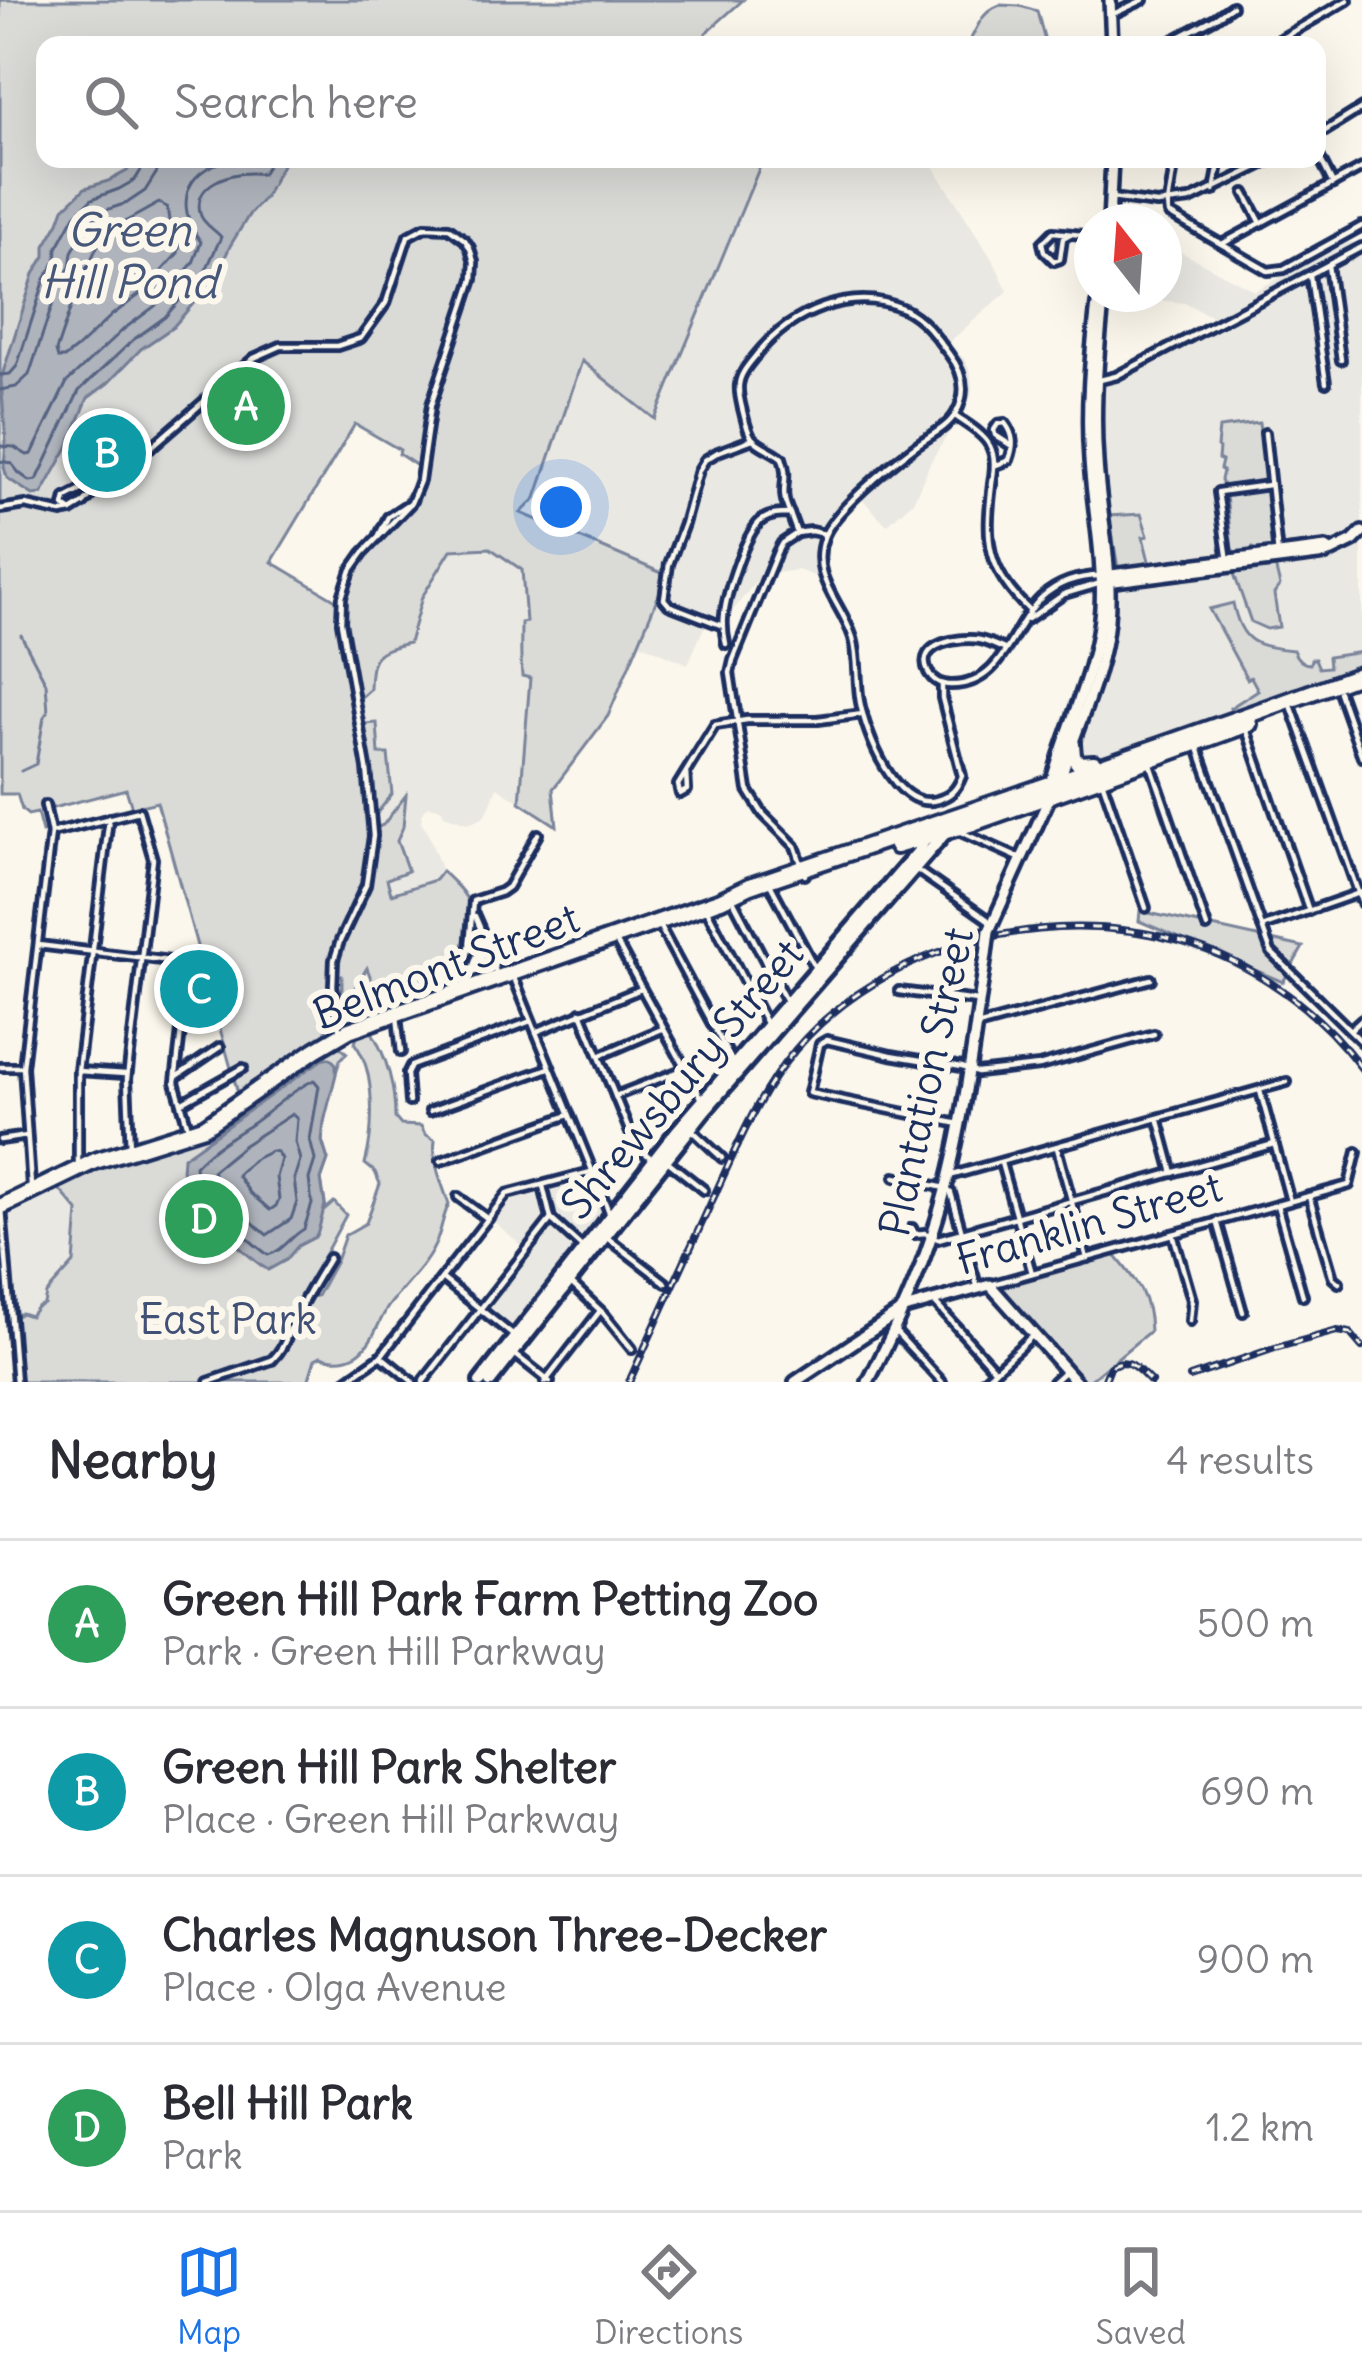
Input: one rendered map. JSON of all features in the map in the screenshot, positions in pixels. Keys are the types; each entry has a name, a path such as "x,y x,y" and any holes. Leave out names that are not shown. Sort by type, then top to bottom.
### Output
{"highway":[{"name":"Belmont Street","path":"1,1206 78,1169 218,1118 340,1034 750,886 925,839 1168,742 1362,674"},
{"name":"Belmont Street","path":"1054,786 1101,778 1362,684"},
{"path":"1072,744 1075,760 1083,765 1156,741 1168,742"},
{"name":"Belmont Street","path":"731,896 925,839"},
{"path":"899,844 908,846 911,862"}],"main road":[{"path":"1110,0 1112,36"},
{"path":"1110,204 1112,168"},
{"name":"Plantation Street","path":"873,1380 904,1309 946,1182 990,928 1072,744 1104,644 1094,381 1102,312"},
{"path":"1105,579 1326,554 1362,532"},
{"name":"Plantation Street","path":"1054,786 1093,662 1105,579"},
{"name":"Shrewsbury Street","path":"490,1382 584,1249 690,1129 911,862 925,839"},
{"name":"Shrewsbury Street","path":"660,1162 703,1101 818,972"},
{"name":"Shrewsbury Street","path":"480,1382 605,1235 613,1219"},
{"path":"984,1287 1076,1382"},
{"name":"Franklin Street","path":"795,1382 904,1309 984,1287"},
{"path":"878,1327 893,1332"}],"street":[{"path":"1111,15 1143,0"},
{"path":"1286,36 1348,0"},
{"path":"1180,36 1232,6"},
{"path":"1326,130 1362,108"},
{"path":"1168,204 1174,168"},
{"path":"1214,190 1218,168"},
{"path":"1111,198 1168,204 1190,200 1257,168"},
{"path":"1325,168 1333,184"},
{"path":"1222,244 1362,168"},
{"path":"1245,193 1261,223"},
{"path":"1182,223 1276,272 1362,226"},
{"path":"71,511 64,506 66,498 134,462 254,358 281,346 335,346 361,338 386,303 406,239 418,230 449,228 466,240 473,256 470,291 433,399 413,499 388,517 373,545 351,570 343,592 340,612 367,768 373,836 366,885 334,960 340,1034"},
{"path":"1070,234 1063,240 1060,259 1048,257 1042,246 1046,236 1053,232 1074,234"},
{"path":"1094,381 1124,372 1362,247"},
{"path":"1328,265 1341,360"},
{"path":"1310,274 1326,382"},
{"path":"797,533 782,496 786,476 782,458 753,439 745,422 739,382 768,342 814,310 851,301 897,307 923,322 956,363 962,398 955,416 833,520 820,549 820,571 855,644 863,714 879,757 896,782 920,801 943,798 958,786 962,770 942,684"},
{"path":"955,416 988,443 994,466 987,520 990,550 1001,578 1030,611"},
{"path":"1265,433 1278,557"},
{"path":"723,626 669,605 664,599 669,564 705,460 753,439"},
{"path":"994,466 1008,461 1012,446"},
{"path":"0,509 26,505 71,511 115,473"},
{"path":"1228,564 1218,492 1269,485"},
{"path":"726,644 725,607 757,524 773,515 790,514"},
{"path":"804,872 795,846 763,814 748,790 730,673 782,542 797,533 825,534"},
{"path":"1006,650 970,639 936,646 928,654 926,668 942,684 966,683 982,676 992,669 1006,650 1024,623 1030,611 1044,596 1084,577 1105,579"},
{"path":"1024,623 1067,593 1105,579"},
{"path":"1339,692 1362,757"},
{"path":"1292,709 1362,903"},
{"path":"686,772 711,728 720,723 863,714"},
{"path":"1244,726 1309,911"},
{"path":"1197,743 1269,949 1362,1042"},
{"path":"1149,760 1207,927"},
{"path":"1101,778 1146,908"},
{"path":"31,1192 23,1067 51,833 45,805"},
{"path":"51,833 139,811 153,860 127,1074 130,1150"},
{"path":"78,1169 78,1071 109,818"},
{"path":"948,828 1022,860"},
{"path":"456,993 469,952 473,901 501,892 514,880 538,834"},
{"path":"911,862 987,919 990,928"},
{"path":"771,886 818,972"},
{"path":"1262,927 1360,893"},
{"path":"731,896 787,1003"},
{"path":"705,906 767,1025"},
{"path":"472,916 531,1021 613,1219"},
{"path":"658,922 734,1065"},
{"path":"614,937 703,1101"},
{"path":"38,945 202,965"},
{"path":"189,963 176,1077 190,1132"},
{"path":"975,1026 1151,979"},
{"path":"536,1032 641,989"},
{"path":"899,991 979,1001"},
{"path":"581,1012 635,1145 704,1190"},
{"path":"397,1014 401,1052"},
{"path":"1351,1029 1362,1019"},
{"path":"410,1102 407,1073 411,1066 531,1021"},
{"path":"598,1056 662,1029"},
{"path":"959,1124 809,1093 821,1042 977,1073 1031,1067 1154,1034"},
{"path":"176,1077 220,1047"},
{"path":"0,1067 23,1067"},
{"path":"181,1103 243,1068"},
{"path":"430,1112 550,1068"},
{"path":"615,1096 683,1069"},
{"path":"78,1071 127,1074"},
{"path":"895,1177 946,1182 1000,1162 1287,1082"},
{"path":"1259,1090 1290,1201"},
{"path":"441,1161 569,1115"},
{"path":"1158,1118 1173,1173"},
{"path":"690,1129 722,1158"},
{"path":"0,1140 27,1136"},
{"path":"928,1235 938,1239 1274,1144"},
{"path":"1057,1147 1087,1258"},
{"name":"Franklin Street","path":"984,1287 1348,1185 1357,1152"},
{"path":"1000,1162 1032,1273"},
{"path":"344,1382 381,1356 510,1192 591,1172"},
{"path":"946,1182 984,1287"},
{"path":"542,1184 550,1219 584,1249"},
{"path":"1309,1196 1333,1278 1340,1283"},
{"path":"458,1197 488,1219"},
{"path":"1277,1205 1303,1296"},
{"path":"1,1206 16,1382"},
{"path":"423,1382 550,1219"},
{"path":"1217,1221 1244,1312"},
{"path":"1173,1234 1192,1300 1190,1321"},
{"path":"605,1235 666,1283"},
{"path":"208,1382 272,1360 290,1336 329,1258"},
{"path":"566,1278 632,1349"},
{"path":"442,1279 515,1336"},
{"path":"933,1301 995,1370"},
{"path":"510,1351 547,1381 600,1311"},
{"path":"893,1332 942,1382"},
{"path":"982,1382 1034,1335"},
{"path":"381,1356 413,1382"},
{"path":"1053,1382 1066,1370"}],"shaded area":[{"path":"759,168 935,168 1008,291 948,343 964,359 972,390 914,500 887,525 862,499 833,528 828,540 830,582 798,570 768,574 754,584 718,629 705,625 688,664 637,642 521,514 536,498 583,361 655,418"},
{"path":"1345,242 1362,243 1362,669 1085,763 1075,752 1103,661 1100,376 1112,375 1216,319 1182,303 1182,252 1255,291"},
{"path":"490,548 522,570 530,674 520,802 497,787 488,811 467,823 444,815 442,809 430,806 423,810 421,822 442,871 435,880 391,894 386,879 403,827 404,798 376,829 375,816 392,794 388,754 379,755 376,723 364,724 359,699 370,689 374,658 385,649 409,642 422,597 446,555 451,550"},
{"path":"81,1175 70,1313 19,1351 8,1209"},
{"path":"569,1185 577,1199 595,1193 603,1214 514,1327 486,1307 529,1252 492,1220 515,1194"}],"green space":[{"path":"0,0 743,0 706,36 36,36 36,168 759,168 655,419 582,361 536,498 521,513 662,573 659,594 608,716 553,789 557,826 520,802 530,678 522,676 521,669 521,623 526,622 522,570 490,548 451,550 422,597 409,643 377,656 370,689 359,699 364,724 377,723 379,754 388,754 392,794 375,816 376,828 406,795 397,841 408,871 387,879 391,894 435,880 442,871 468,902 466,947 449,989 384,1014 367,968 348,999 342,995 342,976 331,976 325,1033 239,1097 157,802 132,808 126,789 49,809 54,829 42,832 37,813 28,815 22,810 17,794 0,794","holes":["355,424 400,450 417,466 410,490 356,560 336,600 272,562"]},
{"path":"1020,6 1037,11 1044,36 972,36 993,8"},
{"path":"1259,423 1266,481 1223,486 1219,428"},
{"path":"1263,490 1269,494 1274,545 1266,551 1253,548 1237,554 1232,550 1226,496"},
{"path":"1141,514 1150,565 1118,568 1109,516"},
{"path":"1272,565 1280,586 1274,594 1279,627 1267,629 1251,622 1233,571"},
{"path":"1233,603 1240,627 1252,640 1293,650 1307,664 1315,659 1319,668 1329,667 1328,657 1362,652 1362,669 1234,714 1230,708 1258,690 1251,677 1247,679 1209,609"},
{"path":"1140,911 1303,947 1283,982 1139,921"},
{"name":"East Park","path":"364,1032 372,1032 386,1063 395,1118 401,1125 421,1126 435,1140 436,1165 449,1204 433,1249 388,1307 363,1350 344,1359 315,1359 308,1382 20,1382 15,1317 30,1316 44,1304 46,1294 74,1263 78,1211 59,1189 66,1181 79,1172 216,1127 339,1046 347,1053 340,1060 328,1098 322,1141 328,1160 321,1180 326,1209 334,1202 346,1215 306,1289 311,1297 317,1296 345,1235 366,1223 380,1184 365,1164 371,1102 367,1070 355,1044"},
{"path":"1114,1254 1144,1297 1150,1331 1084,1382 1002,1289"}],"water":[{"name":"Green Hill Pond","path":"280,168 230,246 217,276 173,327 141,349 88,398 42,494 33,495 7,478 1,379 34,274 64,208 85,188 127,171"},
{"path":"324,1058 336,1064 336,1074 324,1122 322,1141 328,1160 321,1180 325,1205 318,1232 268,1270 233,1241 195,1199 183,1177 183,1157"}],"waterway":[{"path":"21,635 46,683 48,712 36,764 21,771"}],"railway":[{"path":"629,1382 742,1136 783,1065 833,1013 875,983 922,959 1024,931 1076,927 1179,941 1232,961 1281,990 1325,1026 1362,1069"},
{"path":"1190,1377 1337,1331 1350,1333 1362,1347"},
{"path":"1104,1382 1110,1367 1122,1362 1151,1382"}],"place":[{"name":"Green Hill Park Farm Petting Zoo","path":"246,406"},
{"name":"Green Hill Park Shelter","path":"107,453"},
{"name":"Charles Magnuson Three-Decker","path":"199,989"},
{"name":"Bell Hill Park","path":"204,1219"}]}
